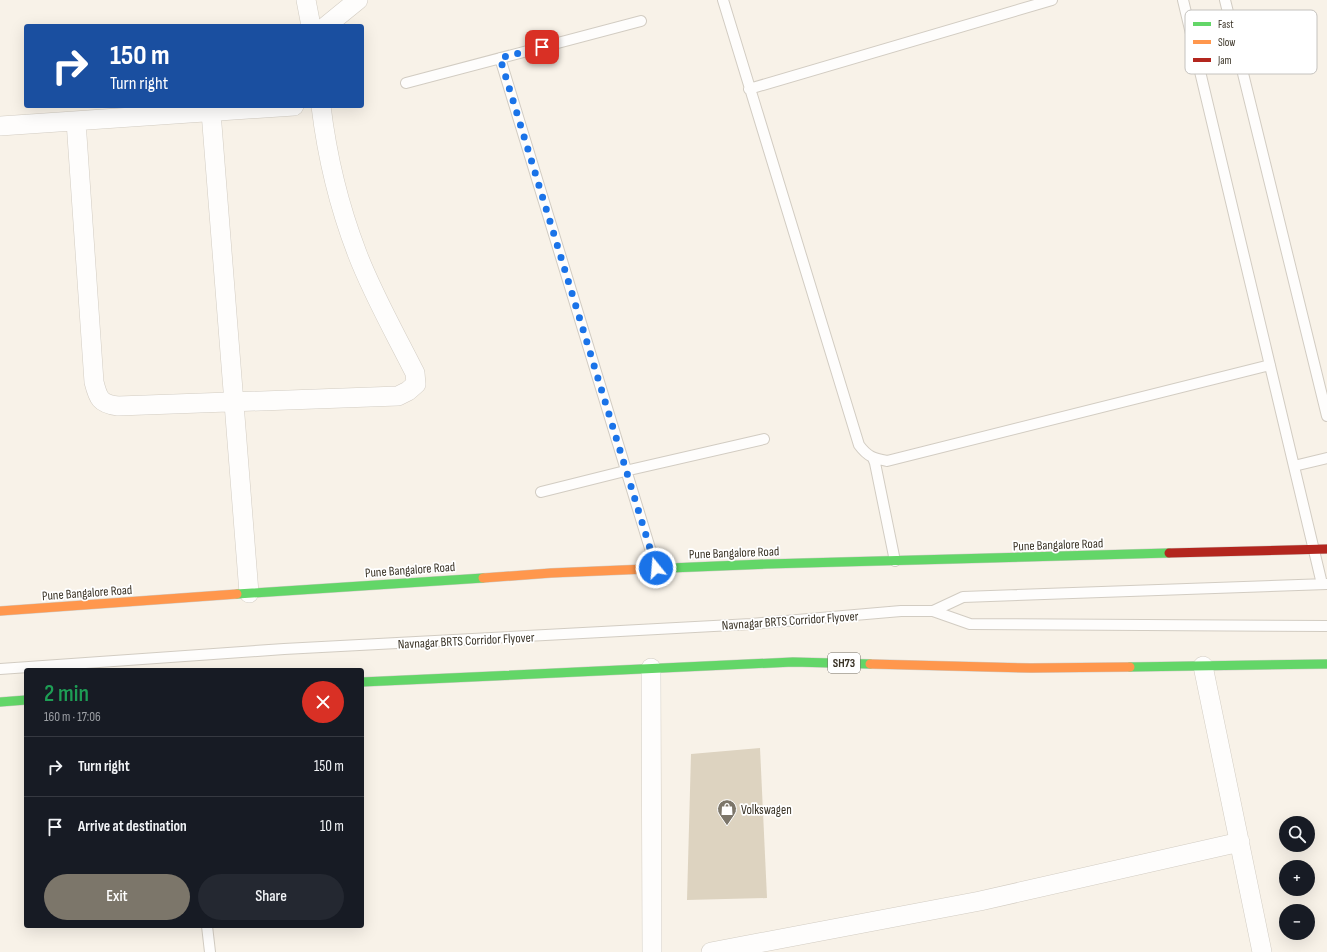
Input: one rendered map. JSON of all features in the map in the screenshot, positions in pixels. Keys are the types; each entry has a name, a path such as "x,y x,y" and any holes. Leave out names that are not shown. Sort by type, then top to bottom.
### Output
{"main road":[{"name":"Pune Bangalore Road","path":"0,611 550,573 656,568 1327,549"},
{"name":"SH73","path":"364,682 793,662 1031,668 1327,664"},
{"path":"0,702 24,700"}],"street":[{"path":"306,0 311,24"},
{"path":"328,24 358,0"},
{"path":"0,126 266,108"},
{"path":"76,121 94,382 97,394 102,401 109,405 118,406 398,396 408,391 416,384 415,373 379,303 357,253 337,192 323,124 321,108"},
{"path":"211,112 249,593"},
{"path":"1203,666 1262,952"},
{"path":"650,668 652,952"},
{"path":"711,952 980,902 1240,842"}],"lane":[{"path":"723,0 859,445 865,453 873,458 887,461 1270,365"},
{"path":"749,89 1052,0"},
{"path":"1183,0 1185,10"},
{"path":"1224,0 1226,10"},
{"path":"406,83 641,21"},
{"path":"500,58 656,568"},
{"path":"933,611 963,597 1324,584 1314,550 1201,74"},
{"path":"1242,74 1327,416"},
{"path":"541,492 625,470 764,439"},
{"path":"873,458 895,561"},
{"path":"1294,466 1327,458"},
{"name":"Navnagar BRTS Corridor Flyover","path":"0,669 284,649 743,624 901,611 933,611"},
{"path":"933,611 970,624 1327,626"},
{"path":"207,928 210,952"}],"building":[{"name":"Volkswagen","path":"760,748 767,898 687,900 691,754"}],"traffic: fast":[{"path":"670,568 1169,553"},
{"path":"237,594 483,578"},
{"path":"364,682 793,662 870,664"},
{"path":"1130,667 1327,664"},
{"path":"0,702 24,700"}],"traffic: slow":[{"path":"483,578 551,573 670,568"},
{"path":"0,611 237,594"},
{"path":"870,664 1031,668 1130,667"}],"traffic: jam":[{"path":"1169,553 1327,549"}],"place":[{"name":"Volkswagen","path":"727,826"}],"route":[{"path":"542,47 500,58 656,568"}]}
